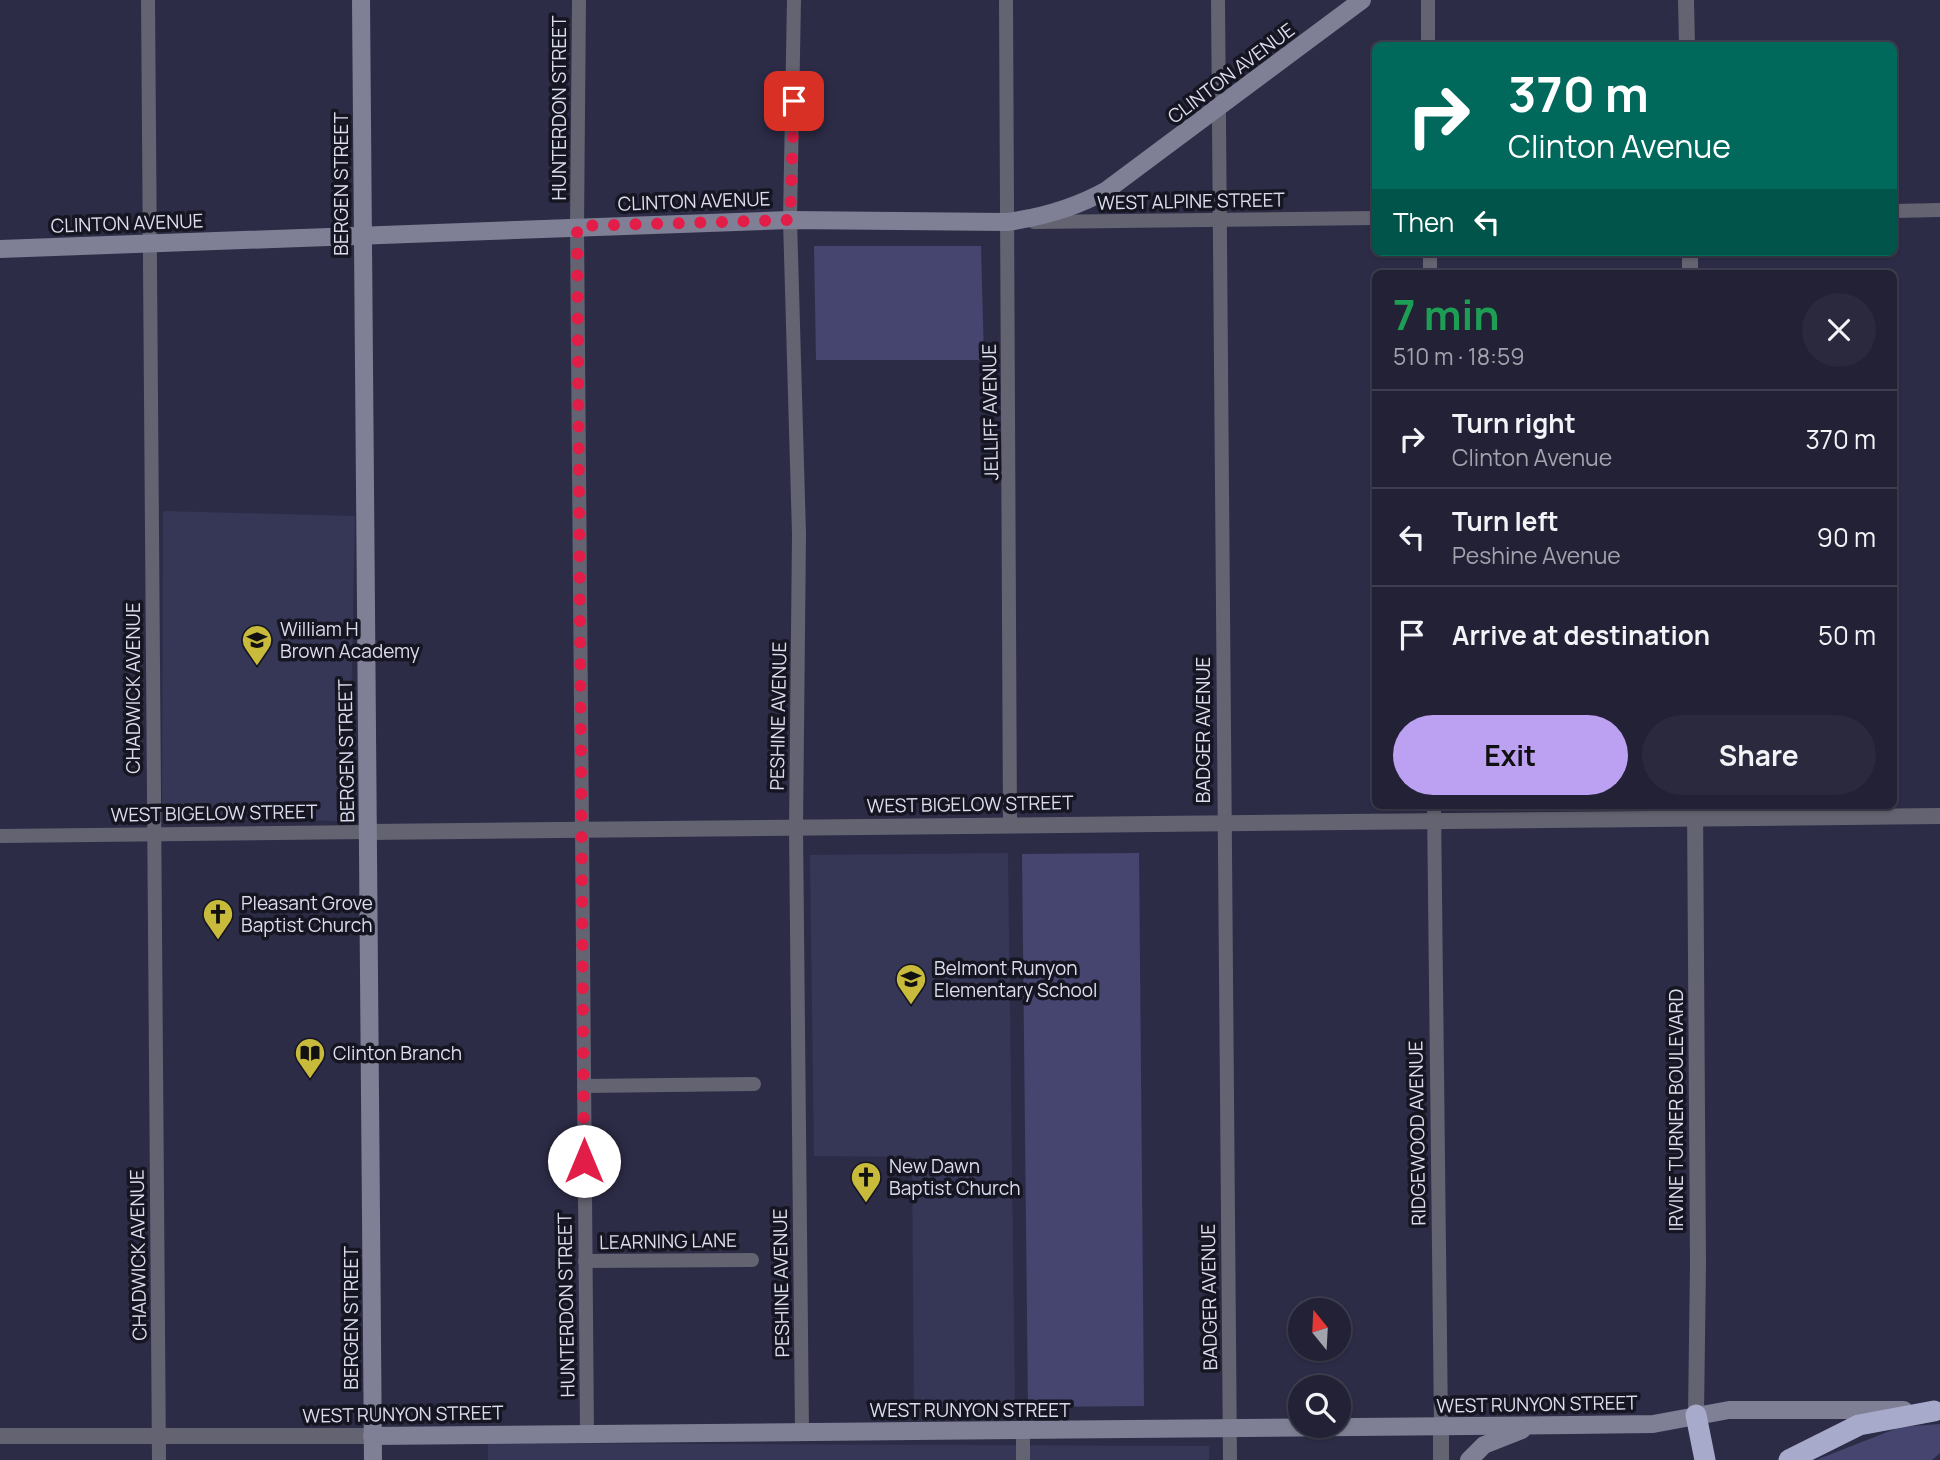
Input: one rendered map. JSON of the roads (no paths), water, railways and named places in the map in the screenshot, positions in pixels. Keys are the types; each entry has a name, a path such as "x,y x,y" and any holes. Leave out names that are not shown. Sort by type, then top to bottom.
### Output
{"highway":[{"path":"1789,1460 1859,1425 1937,1411"},
{"path":"1696,1415 1705,1460"}],"main road":[{"name":"BERGEN STREET","path":"361,0 373,1460"},
{"name":"CLINTON AVENUE","path":"0,249 577,226 790,220 1007,222 1039,218 1089,200 1218,110 1362,0"},
{"name":"WEST RUNYON STREET","path":"372,1436 1653,1424 1744,1409 1937,1411"},
{"path":"1469,1460 1485,1445 1531,1425"}],"street":[{"name":"CHADWICK AVENUE","path":"148,0 159,1460"},
{"name":"HUNTERDON STREET","path":"579,0 577,226 587,1434"},
{"name":"PESHINE AVENUE","path":"794,0 790,220 799,534 796,828 802,1432"},
{"name":"JELLIFF AVENUE","path":"1006,0 1010,824"},
{"name":"BADGER AVENUE","path":"1218,0 1230,1460"},
{"path":"1428,0 1428,42"},
{"path":"1686,0 1687,42"},
{"path":"1897,211 1940,210"},
{"name":"WEST ALPINE STREET","path":"1007,222 1372,218"},
{"name":"WEST BIGELOW STREET","path":"0,836 1223,822 1434,813 1940,816"},
{"name":"RIDGEWOOD AVENUE","path":"1434,813 1441,1460"},
{"name":"IRVINE TURNER BOULEVARD","path":"1695,813 1698,1263 1696,1415"},
{"path":"584,1086 754,1084"},
{"name":"LEARNING LANE","path":"585,1261 752,1260"},
{"path":"1023,1430 1023,1460"},
{"name":"WEST RUNYON STREET","path":"0,1436 372,1436"}],"place":[{"name":"William H Brown Academy","path":"257,667"},
{"name":"Pleasant Grove Baptist Church","path":"218,941"},
{"name":"Belmont Runyon Elementary School","path":"911,1006"},
{"name":"Clinton Branch","path":"310,1080"},
{"name":"New Dawn Baptist Church","path":"866,1204"}]}
